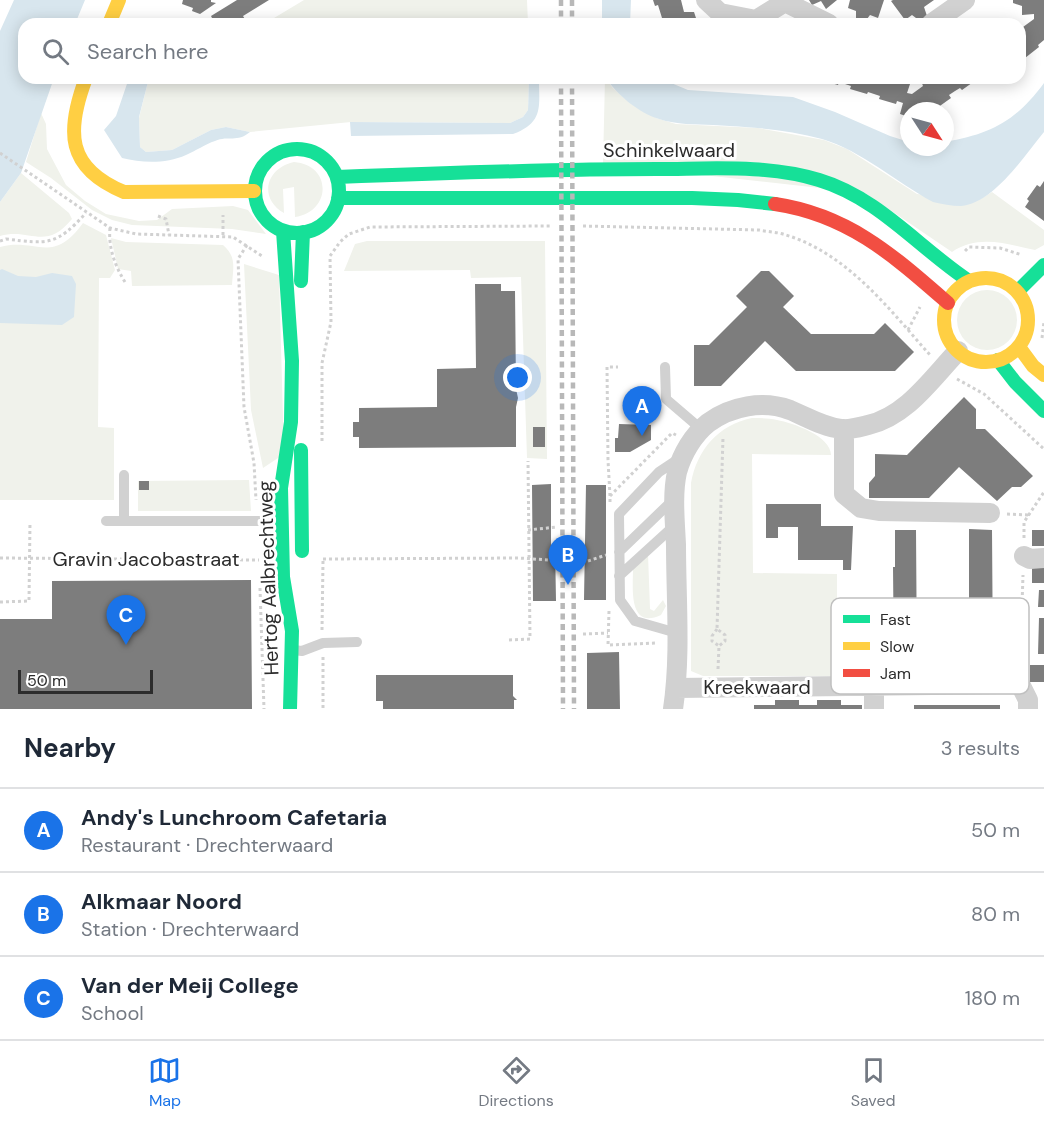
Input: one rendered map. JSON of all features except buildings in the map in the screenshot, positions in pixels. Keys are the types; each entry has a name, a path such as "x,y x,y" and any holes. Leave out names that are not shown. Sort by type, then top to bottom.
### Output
{"street":[{"path":"112,18 119,0"},
{"path":"706,0 720,13 746,18"},
{"path":"940,18 965,0"},
{"path":"759,18 785,1 818,18"},
{"path":"84,84 74,114 73,139 82,163 110,189 124,192 254,191"},
{"path":"290,149 305,149 319,155 330,165 337,177 338,198 334,210 326,221 303,232 283,231 271,224 256,204 254,191 257,176 265,163 276,154 290,149"},
{"name":"Schinkelwaard","path":"337,177 561,169 741,169 787,173 820,180 860,198 899,224 948,267 969,281"},
{"path":"338,198 615,197 767,202 825,216 866,236 888,251 948,303"},
{"name":"Hertog Aalbrechtweg","path":"283,231 292,361 291,422 281,488 283,577 297,651 303,709"},
{"name":"Hertog Aalbrechtweg","path":"302,568 300,295 303,232"},
{"path":"1018,291 1038,262"},
{"path":"986,277 1003,280 1018,291 1026,307 1027,316 1025,337 1013,353 998,360 983,361 958,351 945,328 945,314 952,295 969,281 986,277"},
{"path":"1019,347 1033,366 1044,375"},
{"path":"673,709 676,688 677,633 675,498 678,472 683,456 701,429 723,414 749,406 776,406 825,425 844,429 877,423 896,413 918,394 958,351"},
{"path":"998,360 1015,382 1044,411"},
{"path":"844,429 844,494 861,508 879,511 990,513"},
{"name":"Hertog Aalbrechtweg","path":"290,709 302,604"},
{"name":"Kreekwaard","path":"676,688 831,687"},
{"name":"Kreekwaard","path":"973,694 1030,698"}],"lane":[{"path":"665,367 666,399 701,429"},
{"path":"677,633 635,621 620,600 619,576 614,553 619,514 658,472 683,456"},
{"name":"Gravin Jacobastraat","path":"124,475 124,521 301,521"},
{"path":"614,553 675,498"},
{"path":"106,521 124,521"},
{"path":"619,576 675,525"},
{"path":"297,651 323,643 357,642"}],"path":[{"path":"0,153 110,228 136,234 223,235 239,239 267,260"},
{"path":"0,241 6,239 47,242 64,235 86,213"},
{"path":"322,451 322,363 331,322 330,256 340,242 349,234 370,227 551,226"},
{"path":"583,226 759,230 786,235 820,249 847,268 929,354"},
{"path":"110,228 109,237 116,268 125,282"},
{"path":"247,245 238,259 244,407 254,464 256,498"},
{"path":"961,255 969,248 1000,248 1038,262"},
{"path":"908,330 922,304"},
{"path":"610,496 607,367 618,367"},
{"path":"955,378 984,394 1044,449"},
{"path":"719,646 712,641 712,636 717,629 723,414"},
{"path":"509,640 530,639 528,461"},
{"path":"1030,698 1033,558 1024,522 1044,492"},
{"path":"0,602 30,601 30,522"},
{"path":"528,530 557,527"},
{"path":"323,548 323,568"},
{"path":"588,561 614,553"},
{"name":"Gravin Jacobastraat","path":"0,558 283,560"},
{"path":"323,559 519,558 549,560"},
{"path":"259,580 264,709"},
{"path":"717,629 725,635 725,641 719,646 717,688"},
{"path":"583,634 608,633"}],"shaded area":[{"path":"14,0 85,0 78,18 18,18 18,84 52,84 21,173 0,202 0,31"},
{"path":"304,0 527,0 528,18 274,18"},
{"path":"602,0 631,0 630,18 602,18"},
{"path":"1044,83 1044,132 996,188 985,197 961,206 933,202 851,151 822,139 768,129 666,121 651,116 629,103 611,84 674,84 688,90 793,97 900,139 900,156 954,156 954,140 976,135 1001,124 1023,107"},
{"path":"127,84 147,84 139,117 140,147 146,152 172,150 211,130 226,127 250,132 241,137 211,142 178,158 146,162 122,158 104,130 116,116"},
{"path":"148,84 529,84 528,110 523,117 510,123 351,122 250,132 226,127 211,130 172,150 146,152 140,147 139,118"},
{"path":"529,84 539,84 539,105 535,119 513,134 351,136 350,122 510,123 523,117 528,110"},
{"path":"605,84 610,84 624,98 656,118 676,124 758,128 824,140 847,149 917,194 979,200 992,192 1044,230 1044,245 1035,250 1003,243 982,242 962,246 952,252 865,193 603,164"},
{"path":"41,113 46,124 47,149 66,185 85,201 106,214 139,221 157,220 172,209 233,206 248,210 266,234 232,229 132,225 112,220 92,210 26,162"},
{"path":"294,162 306,165 315,171 321,179 323,188 316,206 307,213 295,217 294,187 283,189 284,213 276,207 268,192 269,184 277,170"},
{"path":"21,173 69,213 72,219 62,229 45,237 20,234 0,236 0,202"},
{"path":"83,223 106,235 115,270 110,278 99,278 98,427 114,428 114,500 0,500 0,247 24,245 53,247 72,236"},
{"path":"111,238 126,242 223,245 232,258 232,285 132,286 131,271 118,269"},
{"path":"367,241 545,241 547,459 527,458 521,277 471,278 470,270 344,271 355,244"},
{"path":"244,264 279,275 284,454 263,468 251,410"},
{"path":"0,270 18,276 36,277 52,273 72,276 76,284 74,317 62,325 0,323"},
{"path":"987,290 1004,295 1012,303 1017,320 1012,337 1004,345 987,350 970,345 962,337 957,320 962,303 970,295"},
{"path":"764,418 801,427 818,436 829,448 831,455 752,454 753,573 837,574 837,598 831,598 831,676 703,676 691,671 691,483 698,460 711,441 729,426 740,421"},
{"path":"249,480 251,511 138,511 138,481"},
{"path":"648,554 650,609 654,611 663,600 666,606 661,615 650,618 643,617 638,612 633,596 633,569"}],"railway":[{"path":"561,0 561,18"},
{"path":"572,0 572,18"},
{"path":"561,84 563,709"},
{"path":"572,84 574,709"}],"traffic: fast":[{"path":"297,149 313,152 327,161 336,175 339,191 336,207 327,221 313,230 297,233 281,230 267,221 258,207 255,191 258,175 267,161 281,152 297,149"},
{"path":"337,177 738,168 799,175 841,188 861,199 880,211 969,281"},
{"path":"338,198 692,198 775,204"},
{"path":"283,231 292,361 291,422 281,488 283,577 292,631 290,709"},
{"path":"301,281 303,232"},
{"path":"1018,291 1044,265"},
{"path":"998,360 1015,382 1044,411"},
{"path":"301,450 302,551"}],"traffic: slow":[{"path":"112,18 119,0"},
{"path":"84,84 75,115 76,146 81,159 91,172 105,182 124,192 254,191"},
{"path":"986,278 1002,281 1016,290 1025,304 1028,320 1025,336 1016,350 1002,359 986,362 970,359 956,350 947,336 944,320 947,304 956,290 970,281 986,278"},
{"path":"1019,347 1033,366 1044,375"}],"traffic: jam":[{"path":"775,204 801,209 826,218 869,240 909,269 948,303"}],"place":[{"name":"Andy's Lunchroom Cafetaria","path":"642,436"},
{"name":"Alkmaar Noord","path":"568,585"},
{"name":"Van der Meij College","path":"126,645"}]}
